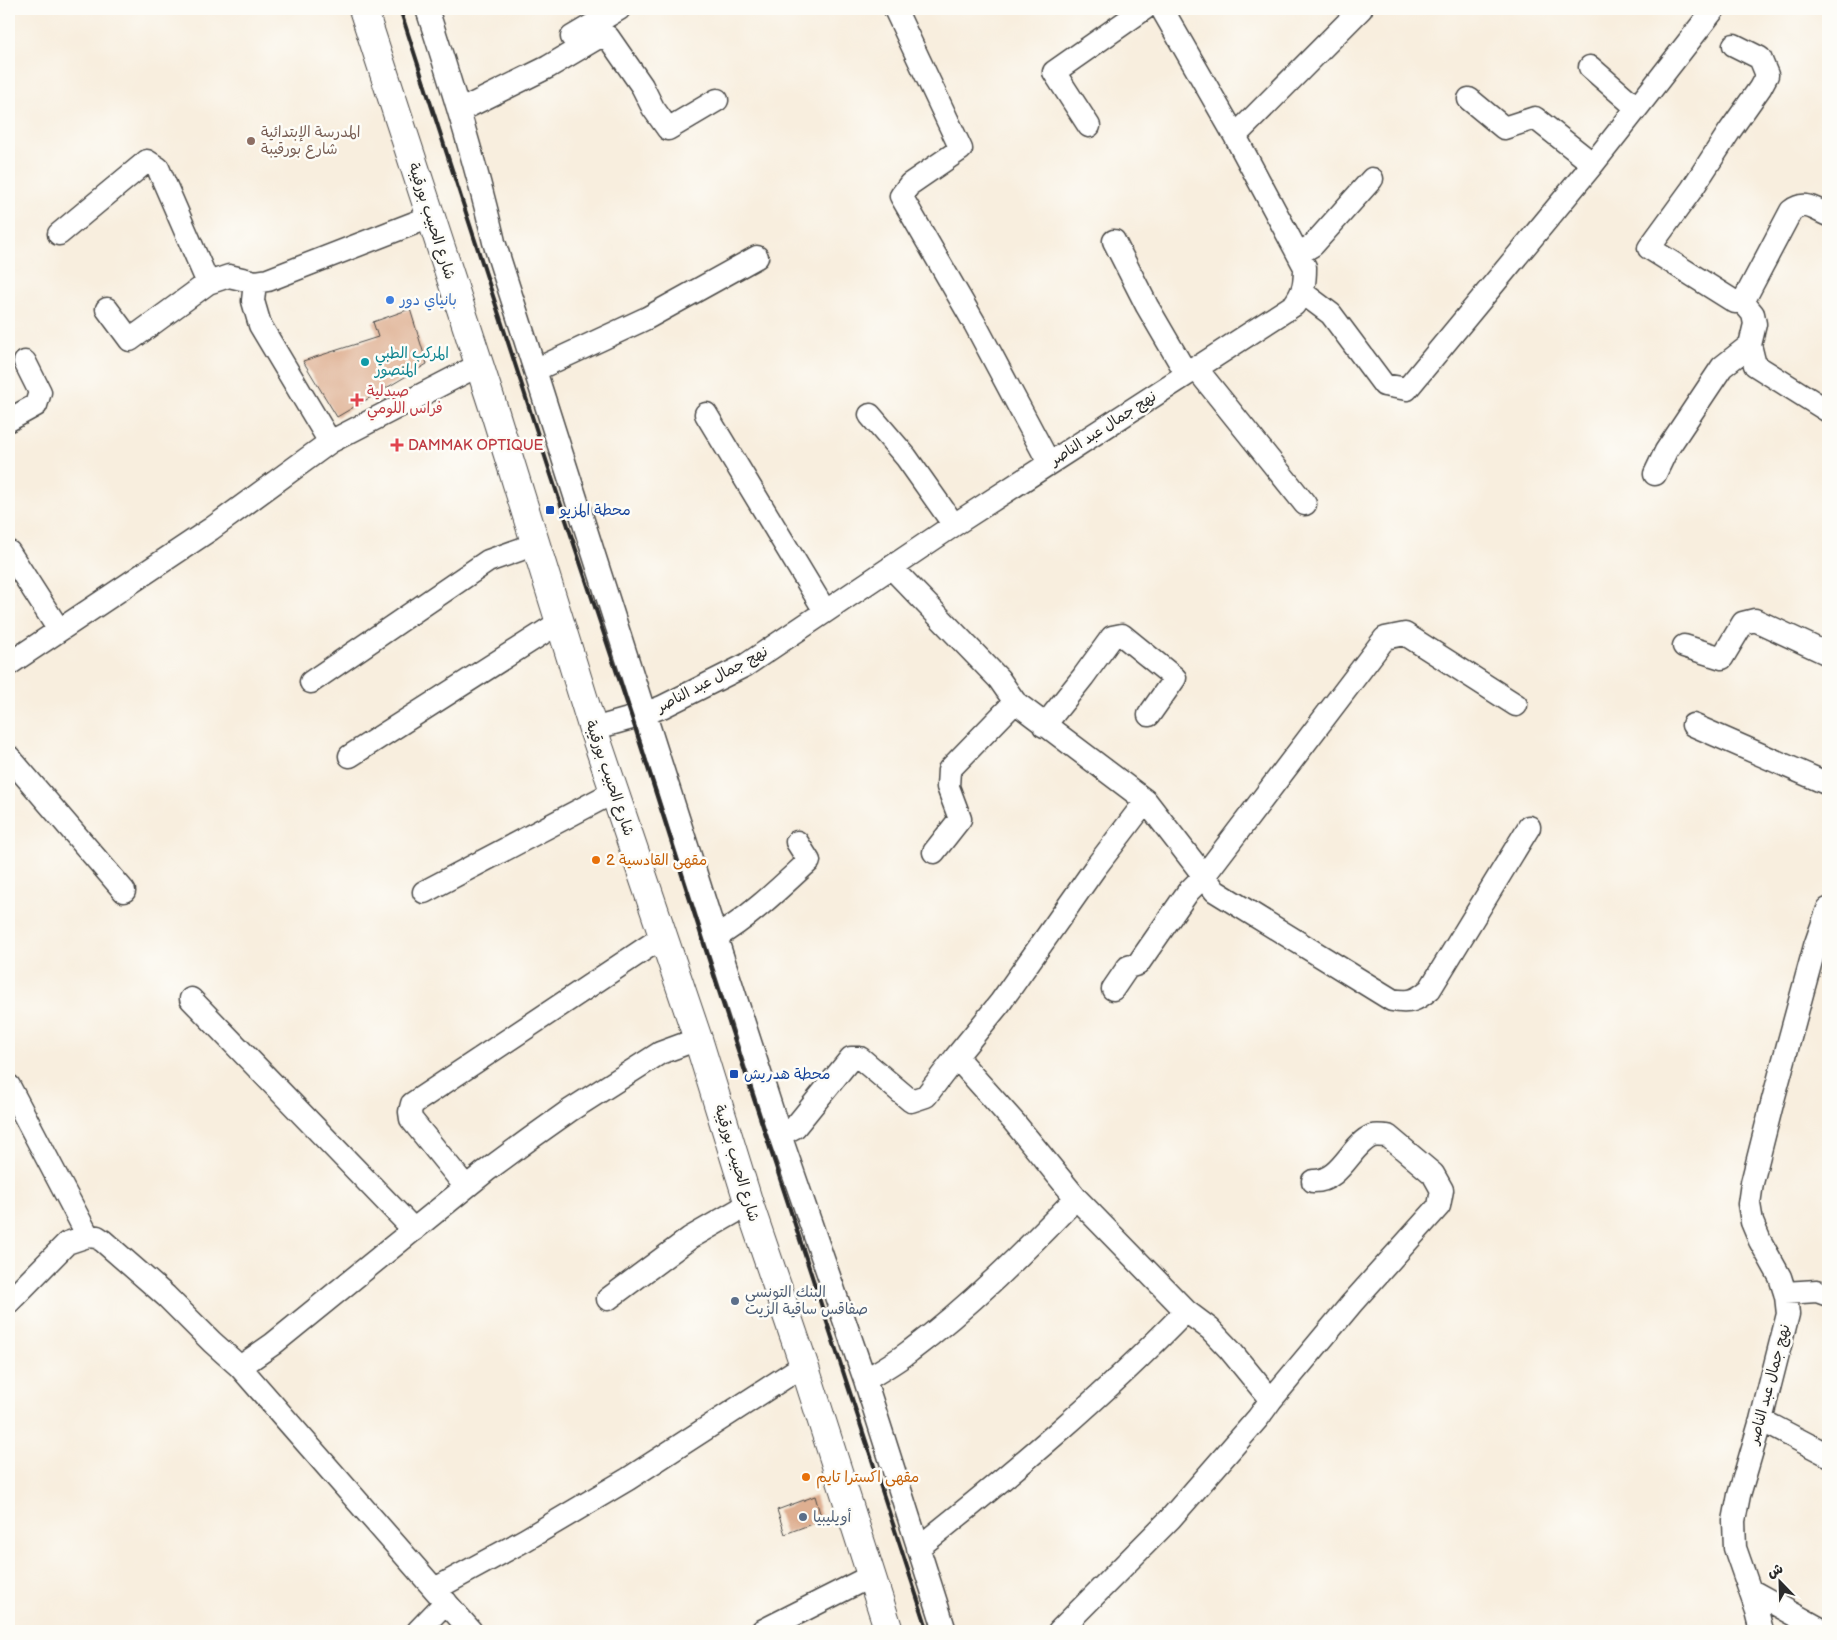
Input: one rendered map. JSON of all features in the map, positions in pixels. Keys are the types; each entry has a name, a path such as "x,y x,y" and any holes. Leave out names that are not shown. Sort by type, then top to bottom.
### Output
{"main road":[{"name":"شارع الحبيب بورقيبة","path":"363,9 479,365 593,729 698,1039 749,1204 804,1365 889,1631"}],"street":[{"path":"427,9 458,104 494,242 644,714 780,1135 865,1380 945,1631"},
{"path":"458,104 619,9"},
{"path":"894,9 961,149 910,184 901,196 984,342 1049,463"},
{"path":"1089,126 1054,72 1144,9"},
{"path":"1162,9 1235,136 1305,267 1303,293 1332,314 1384,385 1407,389 1594,164 1714,9"},
{"path":"1235,136 1360,9"},
{"path":"458,104 548,67 597,38 608,37 642,86 653,108 668,128 717,100"},
{"path":"1734,45 1760,58 1767,75 1692,189 1649,248 1735,302 1743,302"},
{"path":"1590,68 1637,108"},
{"path":"1469,99 1504,128 1535,118 1594,164"},
{"path":"59,234 148,161 158,168 208,284"},
{"path":"1298,254 1313,245 1372,179"},
{"path":"1743,302 1791,212 1798,206 1806,205 1828,215"},
{"path":"107,309 130,340 208,284 229,276 255,282 268,280 430,217"},
{"path":"1114,241 1147,306 1191,370 1305,504"},
{"path":"535,370 647,318 756,257"},
{"path":"255,282 253,301 260,325 330,442"},
{"name":"نهج جمال عبد الناصر","path":"593,729 662,707 746,665 954,525 1294,305 1303,293"},
{"path":"1743,302 1753,314 1755,324 1750,345 1755,365 1828,411"},
{"path":"1655,474 1666,451 1722,367 1750,345"},
{"path":"9,420 36,405 40,392 25,362"},
{"path":"9,664 210,529 330,442 479,365"},
{"path":"706,414 825,611"},
{"path":"870,415 906,457 954,525"},
{"path":"312,682 488,561 536,544"},
{"path":"9,552 59,630"},
{"path":"891,567 999,678 1015,702 1146,802 1215,892 1392,1000 1407,1002 1420,998 1430,989 1529,827"},
{"path":"1684,646 1722,658 1743,623 1755,620 1828,654"},
{"path":"350,756 560,622"},
{"path":"1113,989 1128,967 1138,964 1188,892 1204,876 1385,638 1405,634 1516,705"},
{"path":"1044,726 1083,678 1112,637 1122,635 1175,678 1149,715"},
{"path":"934,852 960,820 948,787 949,770 1015,702"},
{"path":"1693,725 1828,784"},
{"path":"9,757 124,891"},
{"path":"424,892 614,792"},
{"path":"780,1135 795,1127 850,1058 860,1058 911,1101 926,1096 1000,1004 1084,882 1146,802"},
{"path":"716,937 779,888 809,861 797,842"},
{"name":"نهج جمال عبد الناصر","path":"1762,1631 1735,1548 1734,1521 1739,1495 1761,1420 1788,1314 1785,1293 1780,1277 1760,1241 1752,1222 1749,1204 1752,1183 1815,946 1828,910"},
{"path":"466,1187 411,1119 412,1104 664,936"},
{"path":"191,999 414,1230"},
{"path":"240,1367 273,1344 466,1187 569,1111 660,1053 698,1039"},
{"path":"956,1057 1014,1122 1076,1198 1186,1311 1210,1328 1271,1400"},
{"path":"9,1086 88,1236"},
{"path":"1059,1631 1170,1519 1258,1418 1352,1303 1439,1206 1442,1190 1433,1174 1388,1136 1373,1136 1364,1142 1335,1173 1320,1182 1313,1181"},
{"path":"865,1380 908,1353 948,1322 1007,1268 1076,1198"},
{"path":"608,1299 690,1238 749,1204"},
{"path":"9,1302 67,1243 88,1236 97,1237 103,1241 166,1296 240,1367 471,1631"},
{"path":"1785,1293 1817,1291 1828,1294"},
{"path":"918,1548 982,1497 1114,1382 1186,1311"},
{"path":"418,1631 441,1596 525,1540 628,1479 804,1365"},
{"path":"1761,1420 1828,1455"},
{"path":"762,1631 871,1576"},
{"path":"1750,1590 1824,1631"}],"building":[{"name":"المركب الطبي المنصور","path":"410,309 427,364 337,417 303,361 378,337 373,322"},
{"path":"815,1496 822,1520 785,1534 777,1510"}],"railway":[{"path":"400,9 928,1631"}],"place":[{"name":"المدرسة الإبتدائية شارع بورقيبة","path":"251,141"},
{"name":"بانياي دور","path":"390,300"},
{"name":"المركب الطبي المنصور","path":"365,362"},
{"name":"صيدلية فراس اللومي","path":"357,400"},
{"name":"DAMMAK OPTIQUE","path":"397,445"},
{"name":"محطة المزيو","path":"550,510"},
{"name":"مقهى القادسية 2","path":"596,860"},
{"name":"محطة هدريش","path":"734,1074"},
{"name":"البنك التونسي صفاقس ساقية الزيت","path":"735,1301"},
{"name":"مقهى اكسترا تايم","path":"806,1477"},
{"name":"أويليبيا","path":"803,1517"}]}
